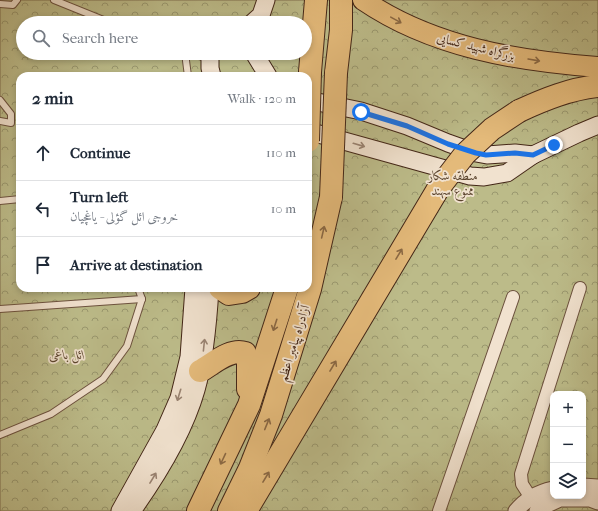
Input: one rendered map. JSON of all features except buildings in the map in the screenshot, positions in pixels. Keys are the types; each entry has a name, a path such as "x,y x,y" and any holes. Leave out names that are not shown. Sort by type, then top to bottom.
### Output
{"highway":[{"name":"آزادراه پیامبر اعظم","path":"312,280 331,197 336,74 341,30 341,0"},
{"name":"بزرگراه شهید کسایی","path":"363,0 406,25 447,41 492,52 554,63 598,67"},
{"path":"312,50 316,5"},
{"path":"310,72 311,60"},
{"path":"246,511 438,189 465,154 492,129 519,111 544,99 580,88 598,86"},
{"path":"226,292 229,294 242,292"},
{"name":"آزادراه پیامبر اعظم","path":"198,511 249,405 286,292"},
{"name":"آزادراه پیامبر اعظم","path":"229,511 250,468 271,415 309,292"},
{"path":"200,371 231,353 239,351 245,353 248,362 249,405"}],"main road":[{"path":"260,16 266,0"},
{"path":"210,60 212,72"},
{"path":"258,60 266,72"},
{"path":"312,101 361,112 407,126 448,144 476,153 486,155 515,153 533,155"},
{"path":"312,132 470,176 484,177 507,173 533,155 598,125"},
{"path":"120,511 159,442 179,398 189,357 194,292"},
{"path":"132,511 172,447 196,391 203,360 210,292"}],"street":[{"path":"580,288 521,474 522,484 534,505 538,509 560,499 590,499 598,502"},
{"path":"439,511 513,297"},
{"path":"586,486 598,487"},
{"path":"534,505 543,491 550,490"},
{"path":"516,511 521,504 534,505"}],"lane":[{"path":"0,4 13,5 17,0"},
{"path":"54,0 94,16"},
{"path":"186,60 187,72"},
{"path":"0,100 11,114 11,123 0,121"},
{"path":"0,201 16,199"},
{"path":"0,435 51,414 103,380 127,346 142,300 139,292"},
{"path":"0,309 142,300"}],"green space":[{"name":"منطقه شکار ممنوع سهند","path":"0,0 598,0 598,511 0,511"}],"route":[{"path":"361,112 407,126 448,144 486,155 515,153 533,155 554,145"}],"park label":[{"name":"ائل باغی","path":"67,354"}]}
